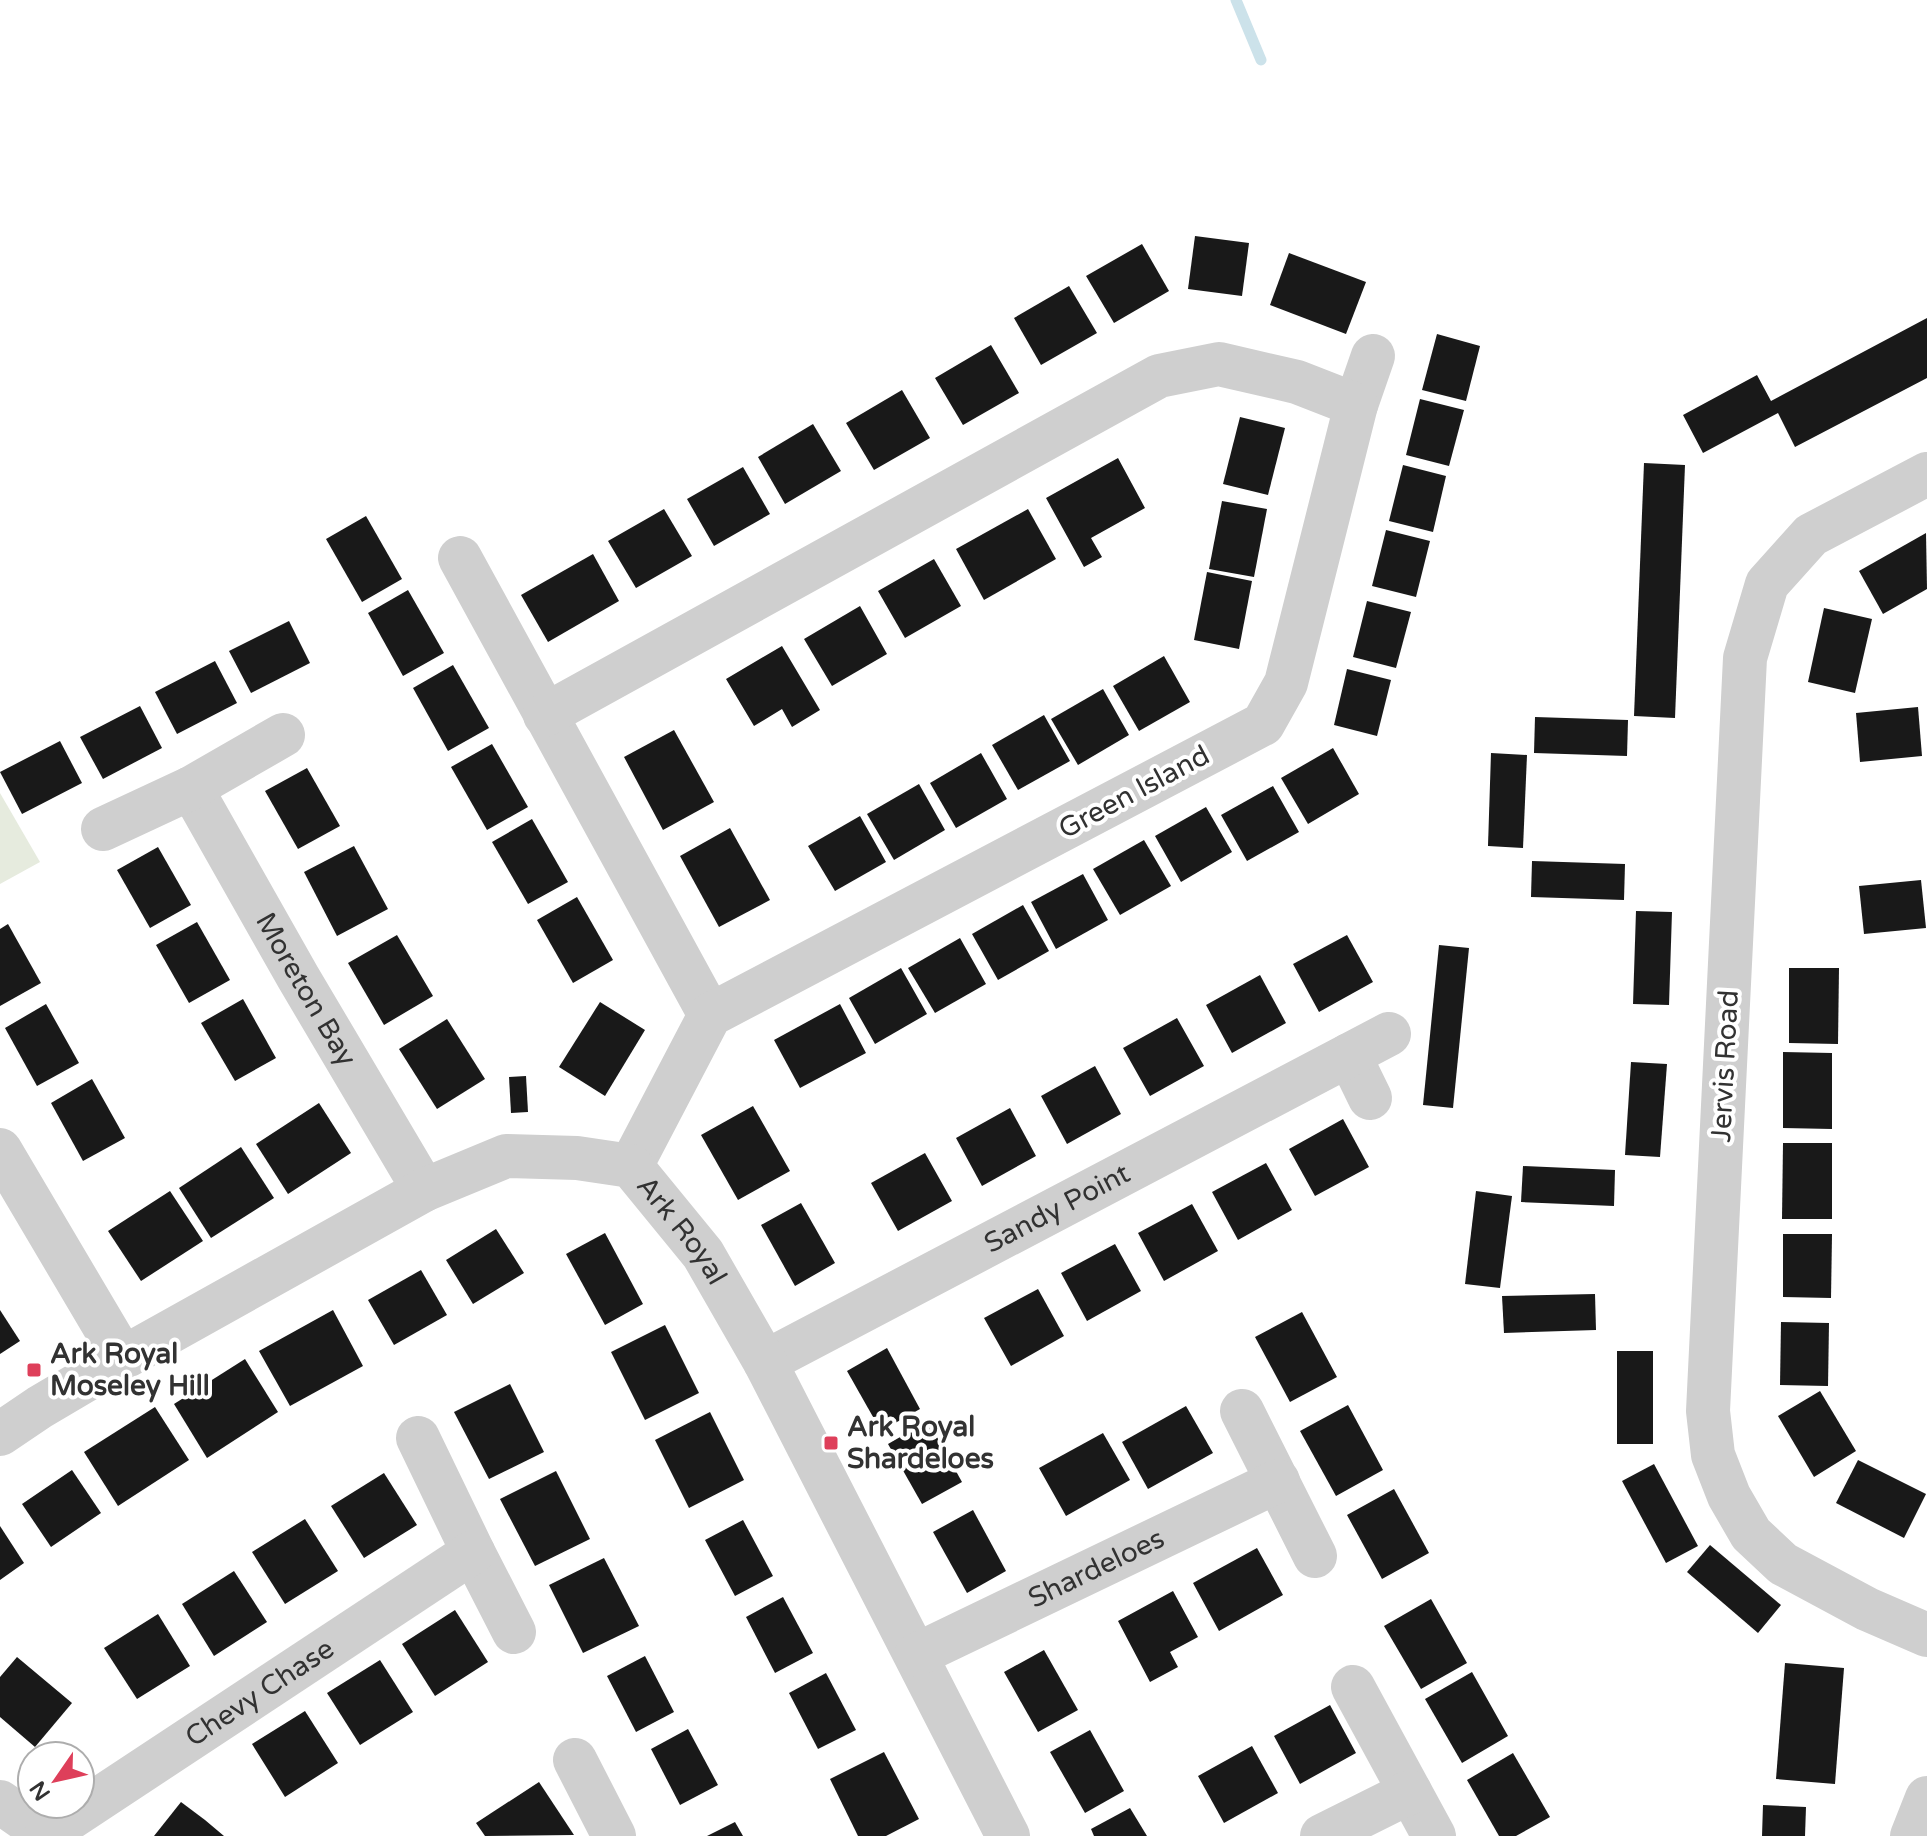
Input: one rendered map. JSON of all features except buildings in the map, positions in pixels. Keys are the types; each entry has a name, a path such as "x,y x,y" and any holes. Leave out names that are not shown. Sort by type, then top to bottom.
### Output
{"street":[{"name":"Green Island","path":"710,1015 1263,724 1286,683 1356,405 1373,356"},
{"path":"545,715 1159,376 1219,364 1297,382 1356,405"},
{"name":"Jervis Road","path":"1927,474 1811,535 1767,584 1745,658 1708,1411 1713,1455 1729,1496 1751,1534 1783,1564 1867,1609 1927,1635"},
{"path":"480,569 545,715 710,1015 631,1166"},
{"path":"103,829 191,788 283,735"},
{"name":"Moreton Bay","path":"191,788 424,1190"},
{"name":"Sandy Point","path":"765,1362 1389,1034"},
{"path":"1349,1055 1370,1098"},
{"path":"0,1150 123,1358"},
{"name":"Ark Royal","path":"0,1434 123,1358 424,1190 506,1156 577,1158 631,1166 703,1254 765,1362 1008,1836"},
{"path":"1242,1411 1315,1556"},
{"path":"418,1438 514,1632"},
{"name":"Shardeloes","path":"916,1655 1278,1481"},
{"name":"Chevy Chase","path":"48,1835 473,1552"},
{"path":"1353,1687 1434,1836"},
{"path":"575,1760 614,1836"},
{"path":"1322,1836 1410,1792"},
{"path":"1912,1836 1927,1798"},
{"path":"0,1802 48,1835"}],"shaded area":[{"path":"0,793 40,862 0,884"}],"waterway":[{"path":"1236,0 1261,60"}],"place":[{"name":"Ark Royal Moseley Hill","path":"34,1370"},
{"name":"Ark Royal Shardeloes","path":"831,1443"}]}
